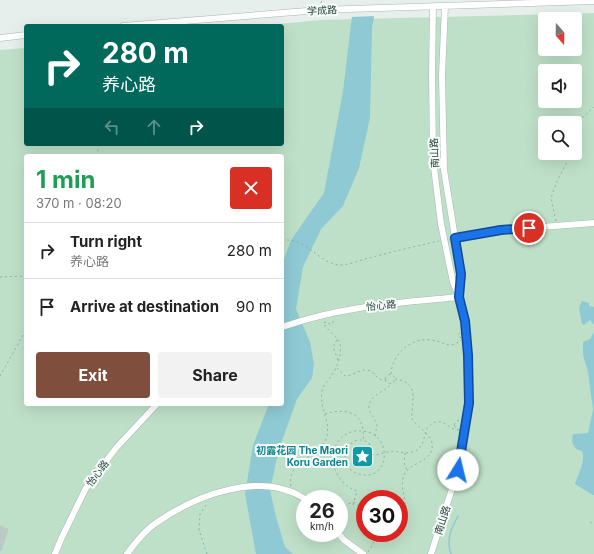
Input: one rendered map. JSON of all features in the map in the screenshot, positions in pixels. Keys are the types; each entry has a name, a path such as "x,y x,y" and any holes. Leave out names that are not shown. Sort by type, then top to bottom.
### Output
{"street":[{"name":"学成路","path":"148,24 319,10 593,1"},
{"name":"南山路","path":"445,6 442,70 444,170 461,274 459,297"},
{"name":"南山路","path":"431,554 458,470 469,403 468,355 465,321 459,297 452,282 434,172 432,122 433,7"},
{"path":"0,38 24,35"},
{"path":"432,69 435,71 442,70"},
{"path":"432,122 440,119 443,122"},
{"path":"434,172 444,170"},
{"path":"445,240 501,230 594,223"},
{"name":"怡心路","path":"284,326 307,318 340,310 459,297"},
{"name":"怡心路","path":"55,554 86,488 116,448 155,406"},
{"path":"127,554 136,541 155,523 189,504 214,494 234,488 261,486 282,488 296,494"},
{"path":"347,542 363,554"}],"path":[{"path":"582,119 594,107"},
{"path":"557,225 551,198 567,160"},
{"path":"284,240 297,242 317,253 324,259 339,265 353,263 398,250 445,240"},
{"path":"0,277 24,276"},
{"path":"324,323 332,323 332,317"},
{"path":"292,492 290,480 294,471 305,459 322,446 326,438 328,426 321,404 321,392 336,367 340,345 323,320"},
{"path":"0,376 24,334"},
{"path":"386,380 387,376 391,374 392,366 398,354 410,344 433,340 454,345 462,339"},
{"path":"337,340 333,347 338,361"},
{"path":"336,367 345,376 365,370 371,371 379,379 392,383"},
{"path":"391,374 395,379 404,381 411,389 414,400 412,420 425,432 432,443 431,450 426,458 407,472 402,484 403,490"},
{"path":"375,436 377,425 370,411 370,404 377,395 390,387 395,379"},
{"path":"324,414 337,411 347,411 352,413 360,420 364,431 363,440"},
{"path":"458,421 463,425 462,428 458,430 454,426 458,421"},
{"path":"353,504 357,491 347,486 339,479 334,467 333,454 342,437 352,432 364,431 375,436 382,444 385,452 384,463 378,471 369,475 354,472 346,464 345,455 349,446 356,440 363,440 369,443 371,447 370,454 367,460 362,461 359,460 358,457 358,453 361,451 370,454 377,455 385,452 395,451 405,453 418,450 422,445 425,432 430,425 439,422 446,423 454,430 458,430"},
{"path":"405,453 404,463 407,472"},
{"path":"207,554 199,530 200,514 214,494"},
{"path":"348,504 354,502"},
{"path":"590,522 594,524"},
{"path":"367,554 374,542"}],"green space":[{"path":"582,13 594,13 594,554 0,554 0,50 24,48 24,146 284,146 284,24 279,24 320,20 538,14 538,56 582,56"}],"water":[{"path":"354,0 377,0 372,28 370,118 359,168 343,206 321,229 303,267 296,309 310,342 314,364 312,378 297,399 279,449 270,490 285,547 293,554 256,554 245,494 253,445 268,406 284,406 284,259 291,240 324,193 343,91"},
{"path":"582,301 589,303 589,306 594,307 594,325 590,320 584,325 582,324 579,308"},
{"path":"594,332 593,495 575,484 583,455 582,451 576,449 572,440 573,434 588,433 593,410 588,372 583,355 583,342 590,339"}],"pier":[{"path":"352,0 379,0 376,16 350,17"}],"building":[{"path":"0,526 8,529 1,551 0,550"}],"waterway":[{"path":"451,554 449,539 453,525 458,516"}],"place":[{"name":"初露花园 The Maori Koru Garden","path":"363,456"}],"route":[{"path":"458,470 469,403 468,355 465,317 459,297 461,274 455,238 501,230 529,228"}]}
